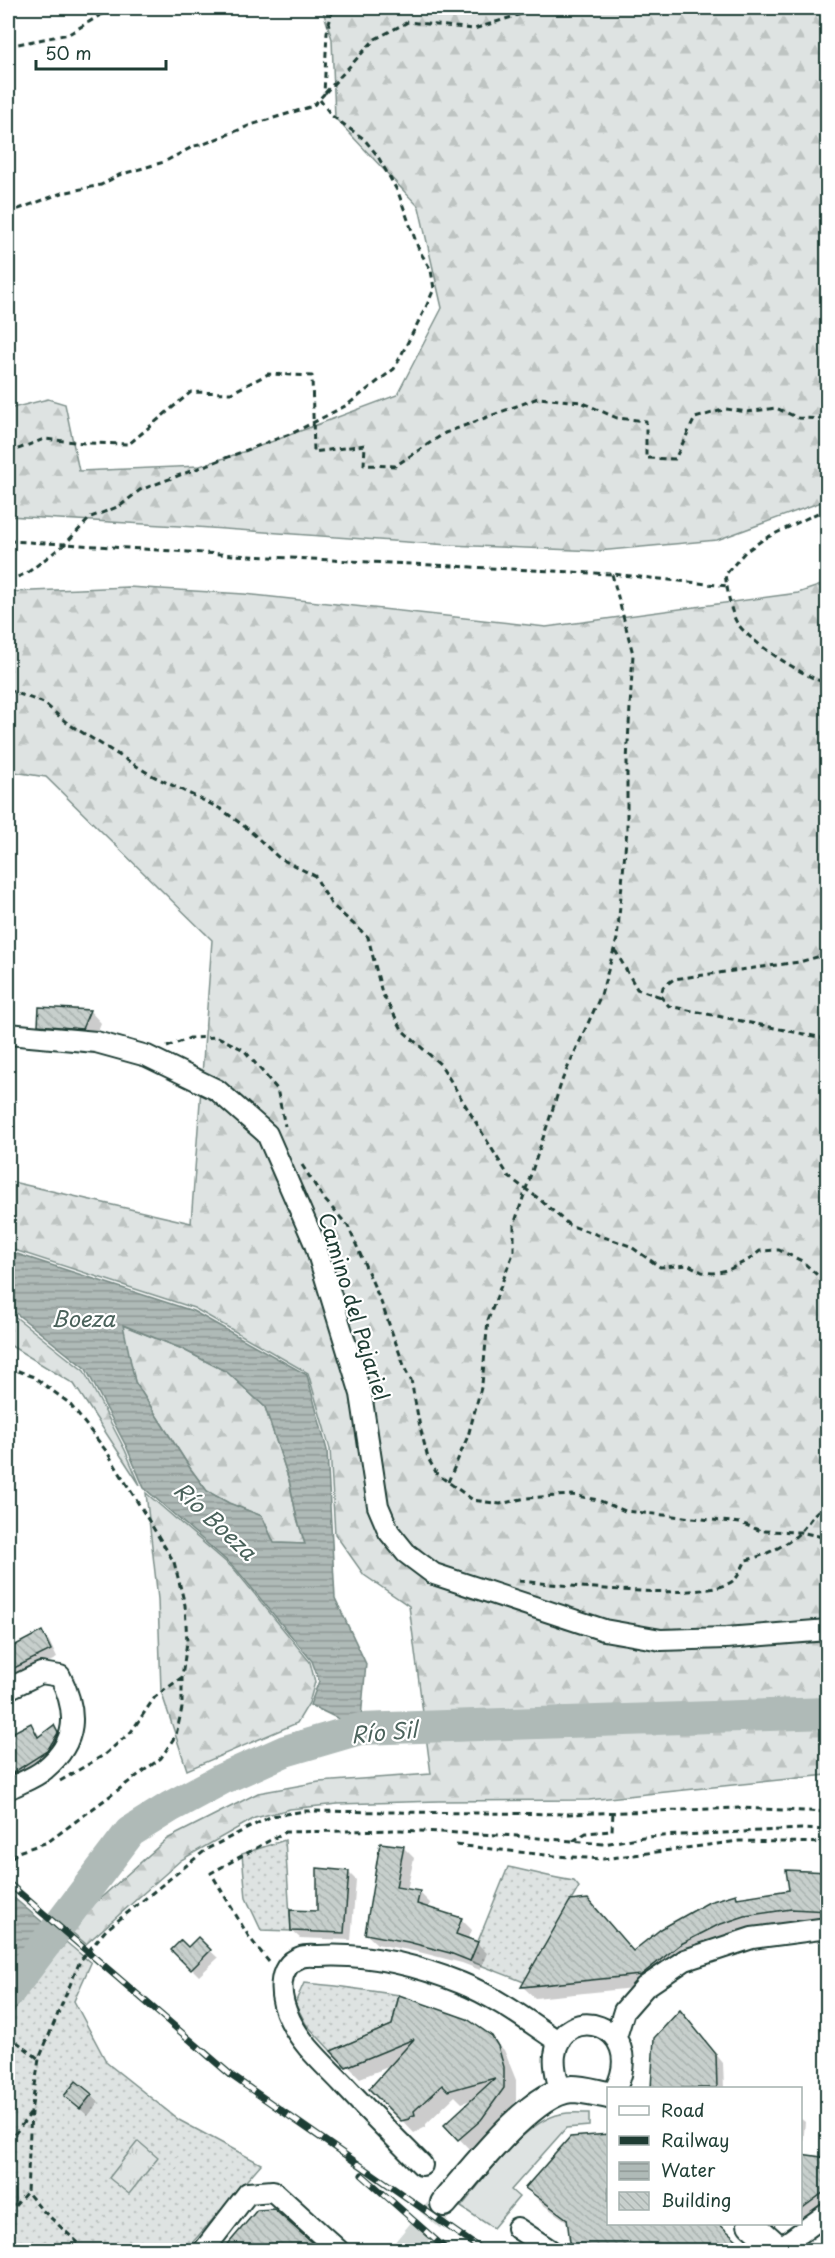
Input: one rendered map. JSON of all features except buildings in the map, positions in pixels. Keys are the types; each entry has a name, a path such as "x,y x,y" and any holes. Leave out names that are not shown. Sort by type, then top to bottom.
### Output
{"street":[{"name":"Camino del Pajariel","path":"8,1034 96,1042 147,1056 217,1090 267,1134 315,1244 361,1394 378,1506 389,1532 406,1553 434,1574 604,1629 662,1640 726,1638 828,1630"},
{"path":"8,1689 41,1673 60,1676 69,1695 72,1726 69,1743 45,1770 8,1790"},
{"path":"616,2037 624,2011 645,1987 685,1960 752,1938 828,1929"},
{"path":"422,2165 306,2046 290,2020 283,2000 281,1977 289,1965 301,1957 333,1955 374,1958 420,1967 464,1984 559,2042"},
{"path":"560,2092 555,2055 559,2042 566,2033 577,2026 593,2025 616,2037 623,2054 620,2081 617,2087"},
{"path":"444,2203 522,2117 538,2103 571,2089 607,2095"},
{"path":"204,2250 248,2193 273,2191 338,2250"},
{"path":"753,2225 779,2250 828,2214"},
{"path":"517,2228 550,2250"}],"path":[{"path":"8,46 69,34 112,8"},
{"path":"324,93 327,32 333,8"},
{"path":"8,213 62,194 101,185 120,175 164,162 194,146 313,106 375,39 408,22 474,29 540,8"},
{"path":"8,580 27,573 65,544 91,517 120,506 140,490 295,432 347,405 394,369 434,289 431,270 416,243 398,192 377,154 364,139 332,116 320,100"},
{"path":"8,453 44,439 129,444 191,392 231,393 268,374 312,376 314,452 365,445 364,465 395,466 445,433 538,398 581,402 617,418 645,421 645,458 675,459 694,418 726,409 747,411 776,408 798,418 828,419"},
{"path":"828,508 764,539 745,552 726,575 729,601 737,622 758,643 783,661 812,679 828,684"},
{"path":"8,541 612,574 727,586"},
{"path":"448,1482 468,1437 482,1384 488,1320 514,1251 514,1225 563,1078 601,995 617,939 627,829 627,761 633,654 612,574"},
{"path":"8,690 44,703 68,723 151,775 221,809 248,829 279,858 315,876 332,904 368,937 382,993 403,1031 441,1065 509,1178 526,1189 568,1226 630,1245 660,1267 688,1265 702,1272 713,1273 738,1267 760,1251 779,1250 802,1261 828,1286"},
{"path":"614,949 637,989 661,997 669,1006 828,1039"},
{"path":"661,997 663,987 674,979 799,962 828,954"},
{"path":"147,1056 190,1038 218,1037 244,1050 277,1089 286,1131"},
{"path":"300,1162 324,1199 348,1226 361,1253 411,1380 428,1458 437,1474 473,1500 500,1504 526,1498 572,1495 598,1500 625,1511 741,1523 760,1531 800,1532 828,1538"},
{"path":"8,1367 33,1377 69,1403 107,1452 174,1562 185,1605 187,1642 182,1677 182,1708 176,1735 161,1758 48,1842 18,1852 8,1861"},
{"path":"497,1596 511,1581 652,1592 712,1590 734,1581 746,1560 761,1557 766,1552 791,1540 800,1532 814,1512 828,1504"},
{"path":"50,1785 61,1781 104,1755 131,1732 155,1697 182,1677"},
{"path":"8,2214 27,2192 31,2112 39,2059 80,1961 106,1930 207,1849 272,1816 305,1811 568,1814 739,1808 828,1812"},
{"path":"573,1842 586,1833 612,1831 613,1811"},
{"path":"281,1977 249,1937 211,1872 285,1832 401,1830 506,1835 604,1844 642,1837 801,1829 828,1830"},
{"path":"456,1845 603,1859 739,1841 828,1843"},
{"path":"8,2035 39,2059"},
{"path":"8,2143 31,2112"},
{"path":"27,2192 41,2209 86,2250"}],"green space":[{"path":"322,8 827,8 827,500 717,540 598,551 449,545 8,516 8,409 48,399 65,404 79,471 200,466 397,395 442,308 419,207 335,118 332,39"},
{"path":"827,583 827,1775 589,1800 338,1804 290,1809 255,1818 181,1860 86,1944 67,1928 167,1839 258,1793 319,1782 431,1774 409,1606 364,1575 335,1534 330,1449 308,1373 194,1308 8,1248 8,1181 191,1223 212,940 46,777 8,771 8,592 128,587 244,594 546,627 798,593"},
{"path":"8,1311 84,1371 125,1450 140,1485 74,1384 8,1344"},
{"path":"122,1325 180,1348 227,1372 265,1407 289,1480 305,1544 274,1543 262,1516 228,1503 207,1491 135,1382"},
{"path":"146,1493 235,1570 310,1662 315,1682 309,1703 297,1723 187,1770 161,1691 158,1599"},
{"path":"285,1840 291,1931 261,1930 246,1898 242,1854"},
{"path":"508,1867 574,1881 579,1887 524,1982 470,1961"},
{"path":"66,1942 91,1963 74,2001 107,2063 179,2120 261,2164 186,2250 8,2250 8,2019 44,1967"},
{"path":"304,1983 399,1995 392,2025 331,2051 306,2024 295,2003"},
{"path":"589,2113 589,2126 566,2128 511,2190 519,2197 493,2228 461,2207 506,2152 533,2127 561,2114"},
{"path":"138,2141 158,2158 129,2194 109,2178"}],"water":[{"name":"Boeza","path":"8,1251 193,1311 307,1375 327,1450 335,1598 366,1664 360,1729 310,1705 319,1681 312,1661 236,1569 144,1488 127,1448 86,1369 8,1307","holes":["123,1325 180,1348 227,1372 265,1407 289,1480 305,1544 274,1543 262,1516 229,1503 207,1491 135,1382"]},
{"path":"14,1898 66,1942 44,1967 8,2019 8,1903"}],"waterway":[{"name":"Río Sil","path":"8,1993 130,1832 222,1779 285,1751 360,1729 828,1713"}],"tunnel":[{"path":"405,2250 444,2203"}],"railway":[{"path":"8,1883 232,2076 482,2250"},
{"path":"362,2175 447,2250"}],"water label":[{"name":"Río Boeza","path":"216,1520"}]}
